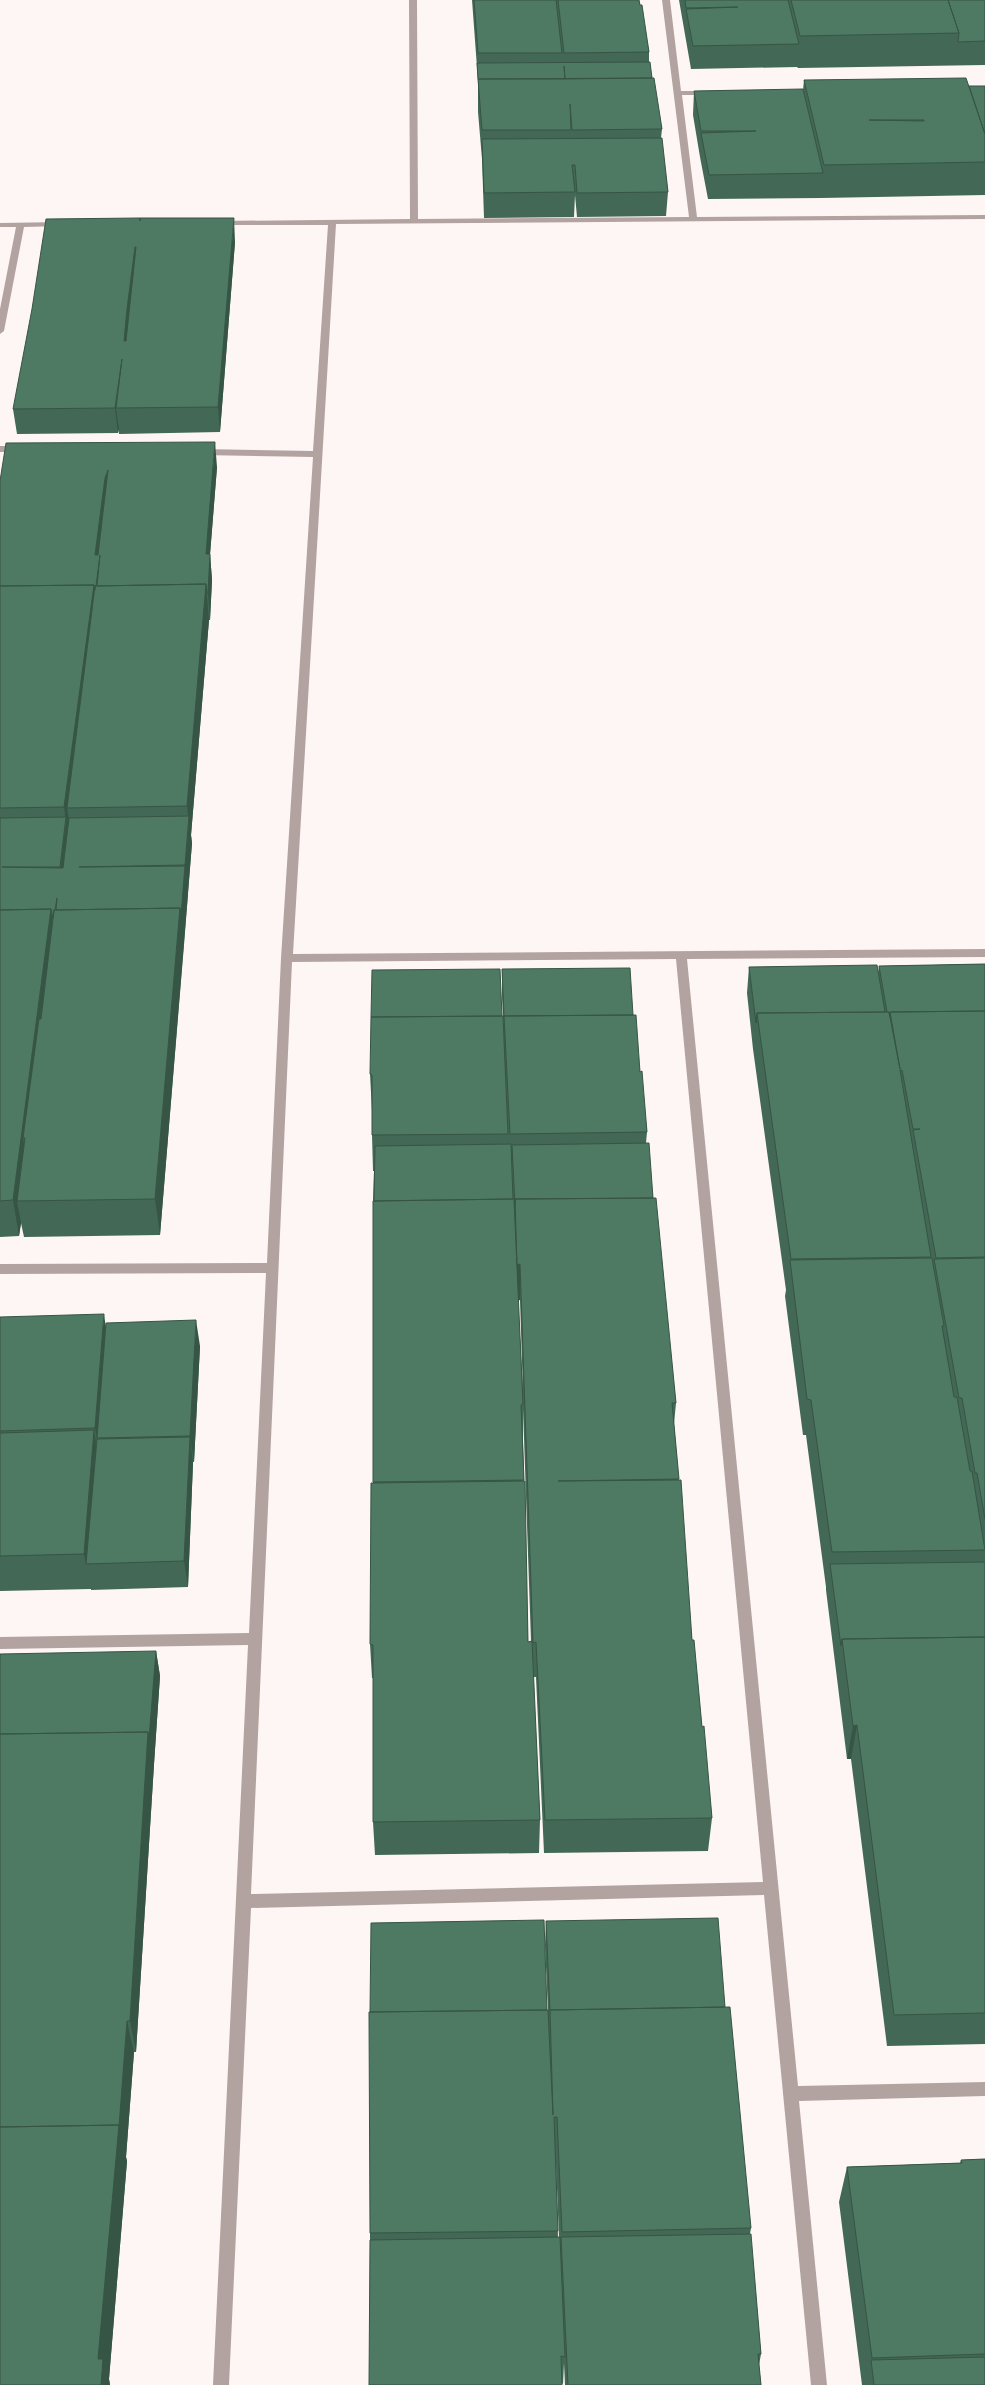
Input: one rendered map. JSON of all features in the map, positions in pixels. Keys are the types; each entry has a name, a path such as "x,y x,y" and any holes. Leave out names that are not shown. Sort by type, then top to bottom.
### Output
{"street":[{"path":"412,0 414,222"},
{"path":"666,0 693,220"},
{"path":"677,93 716,93"},
{"path":"207,223 985,217"},
{"path":"221,2385 287,958 332,222"},
{"path":"0,225 67,224"},
{"path":"0,331 20,225"},
{"path":"0,449 32,450"},
{"path":"190,452 318,454"},
{"path":"287,958 985,953"},
{"path":"681,956 818,2385"},
{"path":"0,1269 273,1268"},
{"path":"0,1643 255,1639"},
{"path":"243,1901 771,1888"},
{"path":"791,2094 985,2088"}],"building":[{"path":"474,0 556,0 562,53 478,53"},
{"path":"558,0 639,0 640,5 642,5 649,52 564,53"},
{"path":"685,0 788,0 799,44 693,46 686,9 738,7 686,8"},
{"path":"791,0 948,0 959,33 800,36"},
{"path":"948,0 985,0 985,41 958,42 959,33"},
{"path":"650,62 652,78 478,79 477,63"},
{"path":"654,78 662,129 572,130 570,104 571,130 482,130 478,79"},
{"path":"966,78 985,134 985,162 824,165 804,80","holes":["869,120 924,120 924,121"]},
{"path":"969,86 985,86 985,134"},
{"path":"803,89 823,173 709,175 701,133 756,131 701,131 694,91"},
{"path":"662,138 668,192 577,193 575,165 572,165 575,192 484,193 482,139"},
{"path":"234,218 218,407 116,408 122,359 115,408 13,409 32,309 46,219","holes":["136,247 126,341 124,341 127,309"]},
{"path":"215,442 206,554 210,554 208,593 206,584 97,586 100,555 95,590 94,585 0,586 0,481 6,443","holes":["108,470 98,555 95,555 105,478"]},
{"path":"206,584 187,806 67,808 95,586"},
{"path":"94,585 64,807 0,808 0,586"},
{"path":"189,816 185,865 79,867 185,866 181,916 180,908 56,910 57,898 53,918 51,909 0,910 0,818 66,817 60,867 2,867 63,868 69,818"},
{"path":"180,908 155,1199 17,1201 25,1138 23,1138 39,1019 41,1019 54,910"},
{"path":"51,909 13,1200 0,1201 0,910"},
{"path":"985,964 985,1011 890,1012 890,1017 889,1012 887,1012 879,966"},
{"path":"877,965 885,1012 757,1013 756,1023 749,967"},
{"path":"630,968 633,1015 504,1016 502,969"},
{"path":"500,969 502,1016 371,1017 372,970"},
{"path":"985,1011 985,1257 936,1258 913,1130 920,1129 913,1129 902,1070 900,1070 931,1257 791,1259 757,1013 889,1012 900,1069 890,1012"},
{"path":"636,1015 640,1072 642,1071 647,1132 510,1134 504,1016"},
{"path":"503,1016 508,1134 372,1135 372,1075 370,1074 371,1017"},
{"path":"649,1143 653,1198 515,1199 515,1206 512,1145"},
{"path":"511,1144 513,1199 374,1201 375,1146"},
{"path":"656,1198 676,1403 672,1403 679,1479 558,1481 681,1480 692,1640 694,1640 702,1727 704,1726 712,1818 545,1820 536,1642 533,1643 520,1264 517,1265 515,1199"},
{"path":"514,1199 523,1404 521,1405 524,1480 373,1482 373,1201"},
{"path":"932,1258 944,1326 942,1326 954,1397 957,1397 970,1471 972,1471 985,1550 832,1552 811,1400 807,1399 790,1260"},
{"path":"985,1258 985,1519 977,1473 975,1473 962,1398 959,1398 934,1259"},
{"path":"104,1314 95,1428 0,1431 0,1317"},
{"path":"196,1320 190,1436 97,1438 106,1323"},
{"path":"94,1430 84,1554 0,1556 0,1433"},
{"path":"190,1437 184,1561 86,1564 97,1439"},
{"path":"525,1481 528,1642 532,1641 540,1820 373,1822 373,1645 370,1644 371,1483"},
{"path":"985,1562 985,1637 842,1639 841,1646 830,1564"},
{"path":"985,1637 985,2013 894,2015 857,1725 853,1726 842,1639"},
{"path":"156,1651 149,1739 148,1732 0,1734 0,1654"},
{"path":"148,1732 130,2021 127,2021 119,2127 119,2125 0,2127 0,1734"},
{"path":"718,1918 725,2007 550,2010 546,1921"},
{"path":"544,1920 547,2010 370,2012 371,1923"},
{"path":"730,2007 751,2228 562,2232 557,2117 554,2117 558,2231 370,2233 369,2012 548,2010 553,2115 550,2010"},
{"path":"119,2125 98,2359 103,2359 101,2385 0,2385 0,2127"},
{"path":"985,2159 985,2354 872,2358 847,2167 962,2163 961,2160"},
{"path":"751,2234 761,2354 758,2354 761,2385 568,2385 561,2237"},
{"path":"560,2237 565,2357 561,2356 562,2385 369,2385 370,2240"},
{"path":"985,2357 985,2385 874,2385 871,2360"}]}
